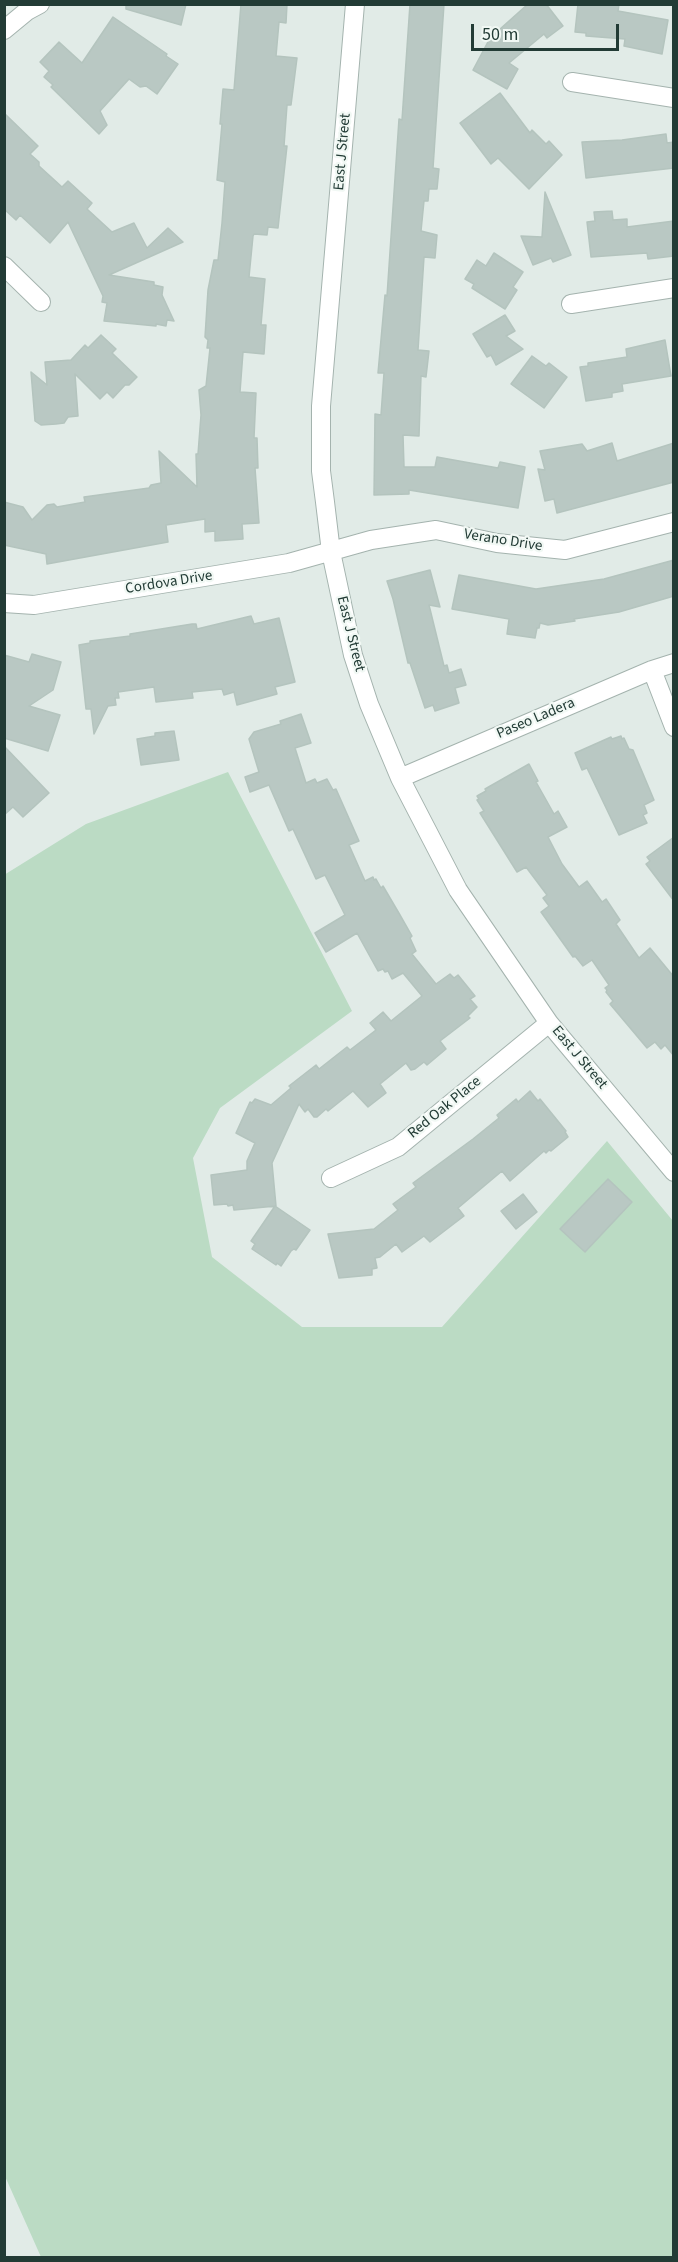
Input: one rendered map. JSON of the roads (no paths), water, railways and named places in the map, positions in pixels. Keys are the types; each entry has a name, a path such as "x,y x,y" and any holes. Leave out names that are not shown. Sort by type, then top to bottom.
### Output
{"street":[{"path":"4,30 27,11 40,4"},
{"name":"East J Street","path":"356,4 321,406 321,471 332,552 353,655 369,704 400,778 458,890 549,1023 674,1172"},
{"path":"572,82 674,98"},
{"path":"4,266 41,302"},
{"path":"571,304 674,288"},
{"name":"Verano Drive","path":"332,552 371,540 436,530 497,543 565,550 674,522"},
{"name":"Cordova Drive","path":"4,603 34,604 289,563 332,552"},
{"name":"Paseo Ladera","path":"400,778 652,670 674,663"},
{"path":"652,670 674,727"},
{"name":"Red Oak Place","path":"331,1178 398,1147 549,1023"}]}
